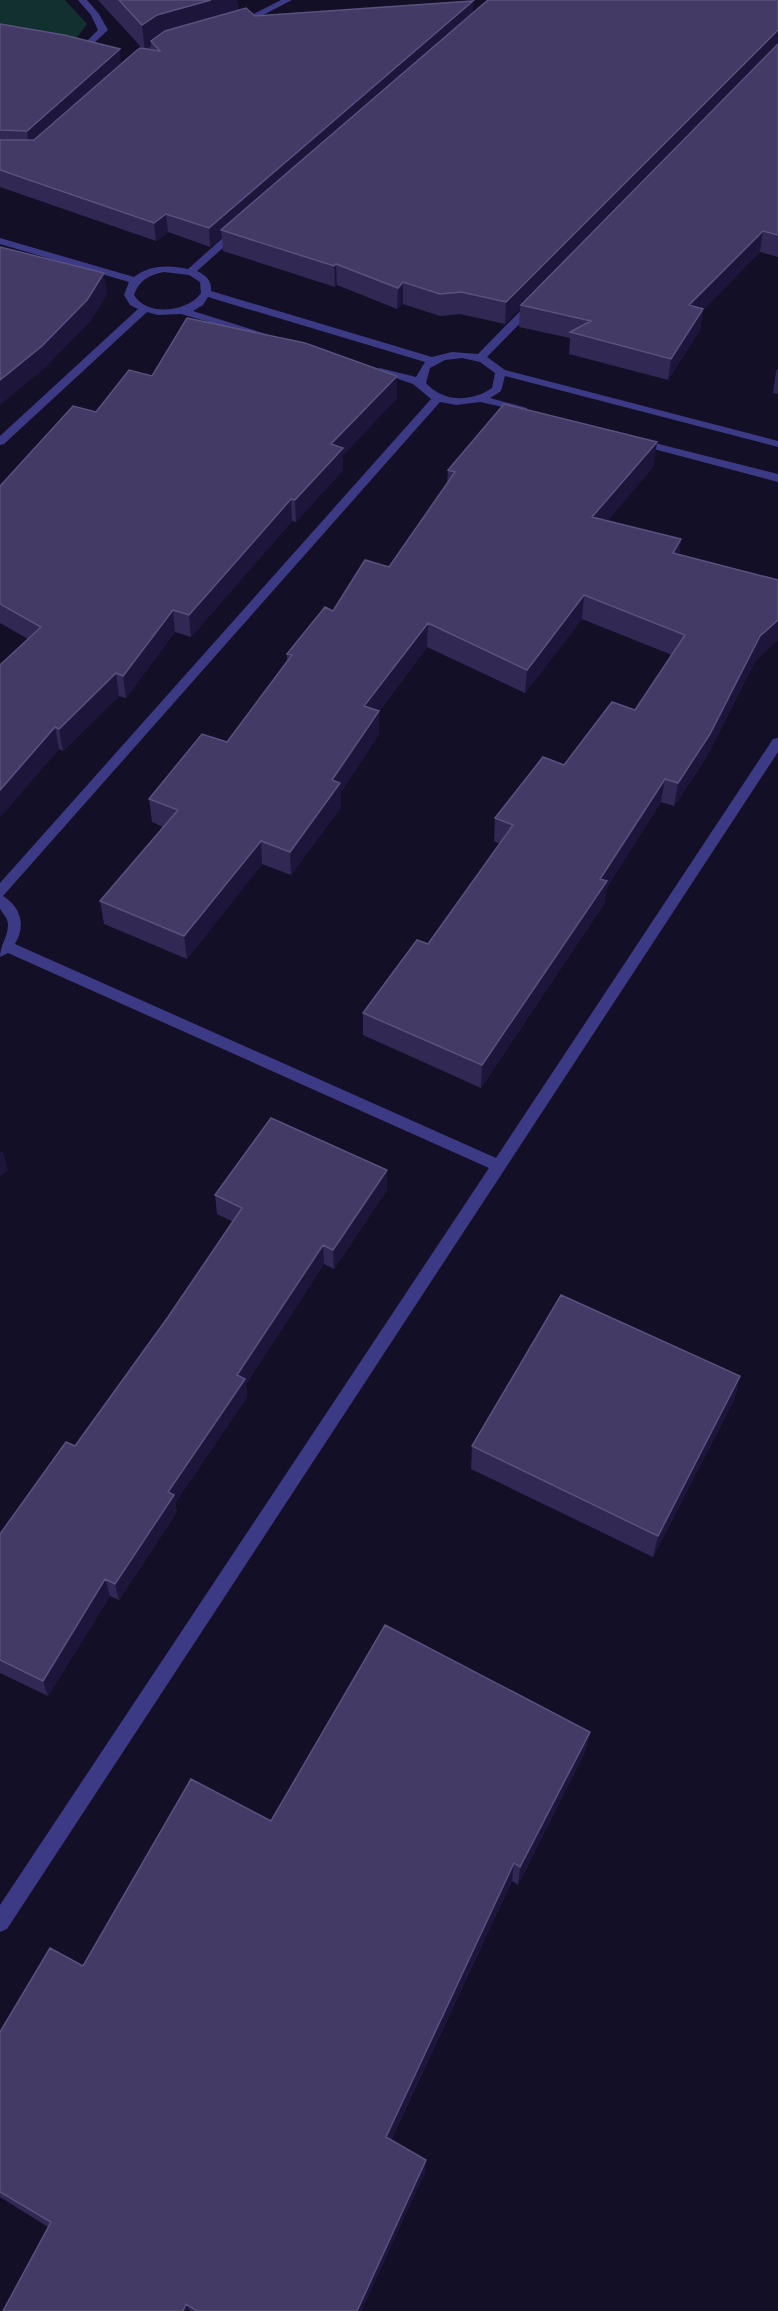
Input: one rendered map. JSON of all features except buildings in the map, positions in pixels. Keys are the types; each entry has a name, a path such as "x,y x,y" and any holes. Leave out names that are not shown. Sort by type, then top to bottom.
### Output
{"street":[{"path":"81,52 103,30 95,14 82,0"},
{"path":"230,27 288,0"},
{"path":"71,50 92,55"},
{"path":"190,272 243,225"},
{"path":"0,240 135,280"},
{"path":"183,311 202,301 206,293 206,286 200,277 190,272 178,269 156,270 135,280 129,289 129,295 135,304 144,309 156,312 183,311 285,342"},
{"path":"206,293 433,361"},
{"path":"480,358 538,299"},
{"path":"0,442 144,309"},
{"path":"501,372 497,389 480,399 465,402 438,398 428,392 421,383 420,375 433,361 454,355 480,358 501,372 778,444"},
{"path":"364,366 421,383"},
{"path":"0,892 438,398"},
{"path":"480,399 537,414"},
{"path":"629,439 778,478"},
{"path":"0,1922 778,742"},
{"path":"0,900 9,906 15,919 15,933 4,950 499,1166"}],"green space":[{"path":"0,0 65,0 87,24 73,43 0,24"}]}
